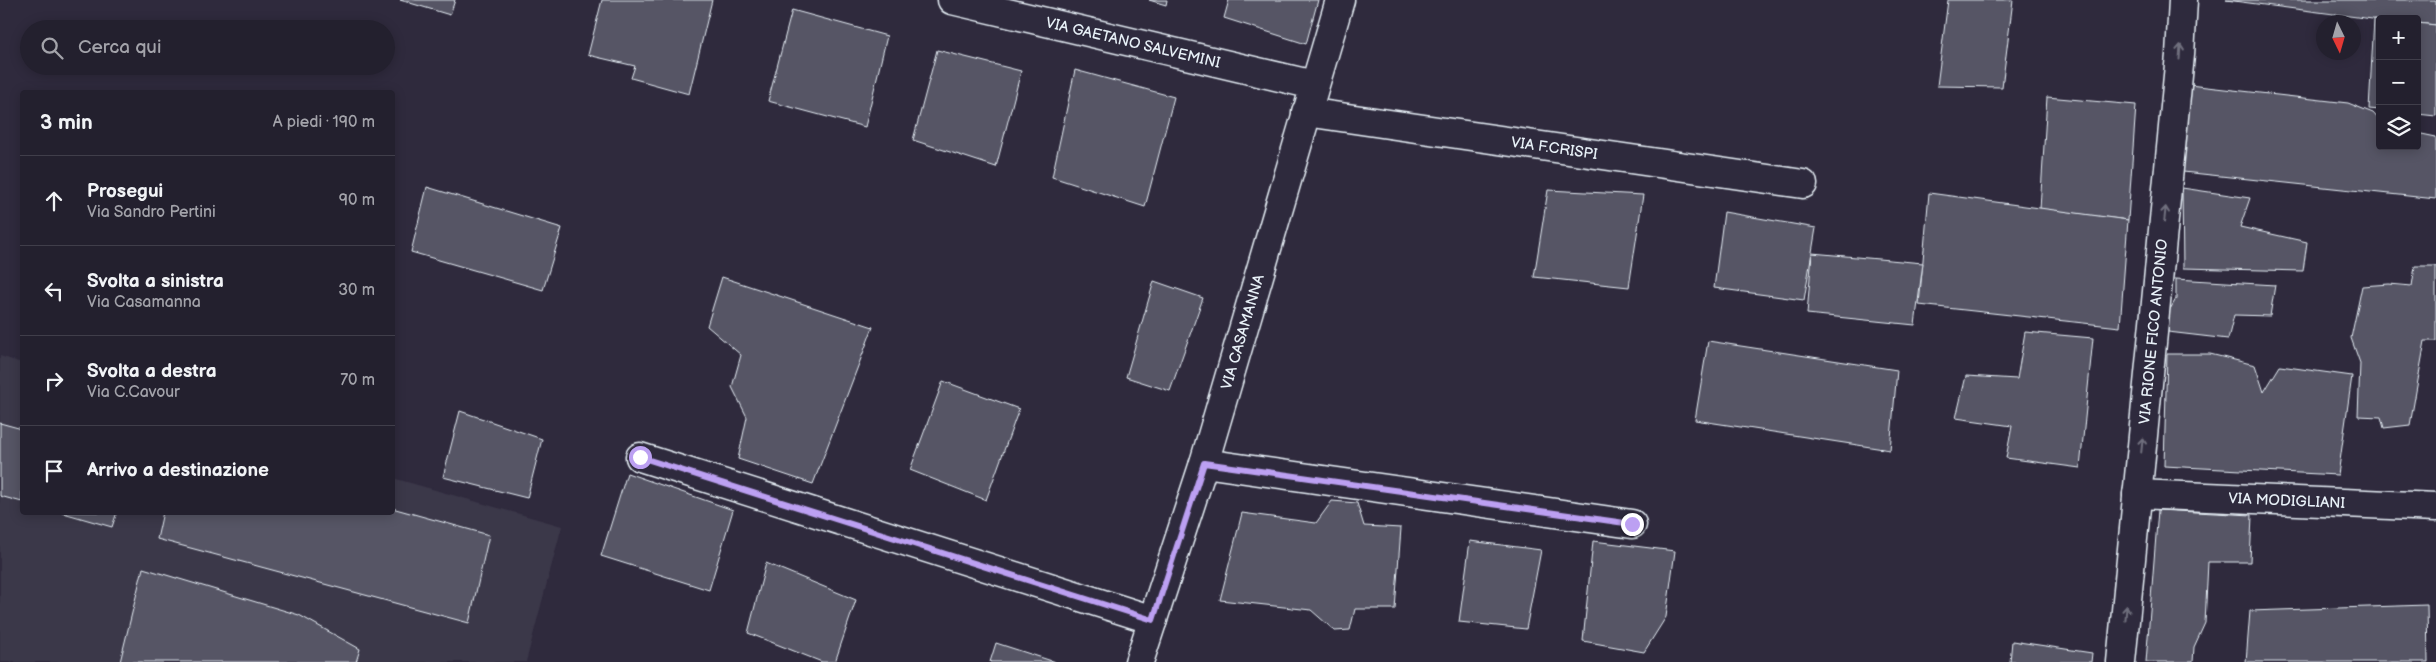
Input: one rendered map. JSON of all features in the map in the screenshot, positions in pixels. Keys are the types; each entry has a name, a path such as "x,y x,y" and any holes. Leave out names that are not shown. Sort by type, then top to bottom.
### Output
{"street":[{"name":"VIA GAETANO SALVEMINI","path":"952,0 1314,85"},
{"name":"VIA CASAMANNA","path":"1139,662 1204,463 1340,0"},
{"name":"VIA RIONE FICO ANTONIO","path":"2121,662 2180,56 2183,0"},
{"name":"VIA F.CRISPI","path":"1306,112 1803,184"},
{"path":"640,457 1153,620"},
{"path":"1204,463 1632,524"},
{"name":"VIA MODIGLIANI","path":"2137,494 2436,508"}],"shaded area":[{"path":"0,356 20,362 20,515 395,515 395,479 562,526 526,662 0,662"}],"building":[{"path":"400,0 455,0 450,15"},
{"path":"602,0 712,0 689,94 631,78 635,66 588,55"},
{"path":"1149,0 1167,0 1166,5"},
{"path":"1229,0 1318,0 1306,44 1224,18"},
{"path":"1948,0 2013,0 2002,87 1937,86"},
{"path":"2226,0 2436,0 2436,25 2421,23 2421,15 2376,15 2376,19 2361,18 2361,15 2342,15"},
{"path":"792,10 887,36 865,127 768,101"},
{"path":"2374,19 2376,19 2376,110 2369,109"},
{"path":"2421,23 2436,25 2436,116 2421,114"},
{"path":"937,50 1021,71 996,167 913,140"},
{"path":"1075,70 1174,97 1145,207 1052,177"},
{"path":"2189,85 2348,103 2373,113 2376,116 2376,150 2421,150 2421,134 2436,137 2436,199 2183,172"},
{"path":"2047,97 2136,105 2128,220 2040,209"},
{"path":"427,187 562,228 543,290 411,252"},
{"path":"2182,188 2250,198 2240,227 2307,242 2303,271 2183,268"},
{"path":"1548,190 1643,195 1629,287 1534,277"},
{"path":"1929,193 2128,220 2120,327 1919,305"},
{"path":"1724,212 1816,228 1804,300 1714,288"},
{"path":"1812,253 1923,263 1915,325 1807,314"},
{"path":"2415,266 2436,266 2436,341 2425,341 2410,425 2384,428 2381,417 2358,416 2360,363 2351,338 2362,286 2389,284 2412,286"},
{"path":"722,277 873,327 813,484 738,459 747,417 732,387 741,355 707,326"},
{"path":"2176,279 2275,285 2270,316 2234,315 2228,339 2168,332 2169,311 2176,299"},
{"path":"1154,281 1203,298 1170,391 1126,377"},
{"path":"2025,332 2093,338 2080,468 2006,458 2012,426 1956,418 1966,376 2017,379"},
{"path":"1708,341 1897,370 1890,450 1695,420"},
{"path":"2167,354 2210,354 2255,365 2264,392 2280,366 2352,376 2338,475 2164,466"},
{"path":"943,381 1019,409 986,500 910,470"},
{"path":"460,411 542,439 527,498 443,477"},
{"path":"0,423 20,428 20,501 0,496"},
{"path":"627,473 733,510 709,590 601,556"},
{"path":"1332,501 1357,503 1364,526 1401,528 1395,609 1355,609 1350,630 1335,631 1311,610 1220,600 1242,513 1316,523"},
{"path":"395,509 489,535 469,623 157,539 162,515 395,515"},
{"path":"2158,510 2252,515 2250,562 2208,562 2205,623 2194,647 2193,662 2146,662"},
{"path":"70,515 116,515 112,527"},
{"path":"1470,541 1541,550 1526,629 1459,622"},
{"path":"1593,541 1675,551 1666,617 1644,652 1583,641"},
{"path":"766,563 856,600 835,662 822,662 748,633"},
{"path":"143,568 299,615 360,649 356,662 120,662"},
{"path":"2427,605 2428,662 2246,662 2250,611"},
{"path":"2012,641 2092,653 2091,662 2010,662"},
{"path":"996,643 1055,662 990,662"}],"route":[{"path":"640,457 1153,620 1204,463 1632,524"}]}
